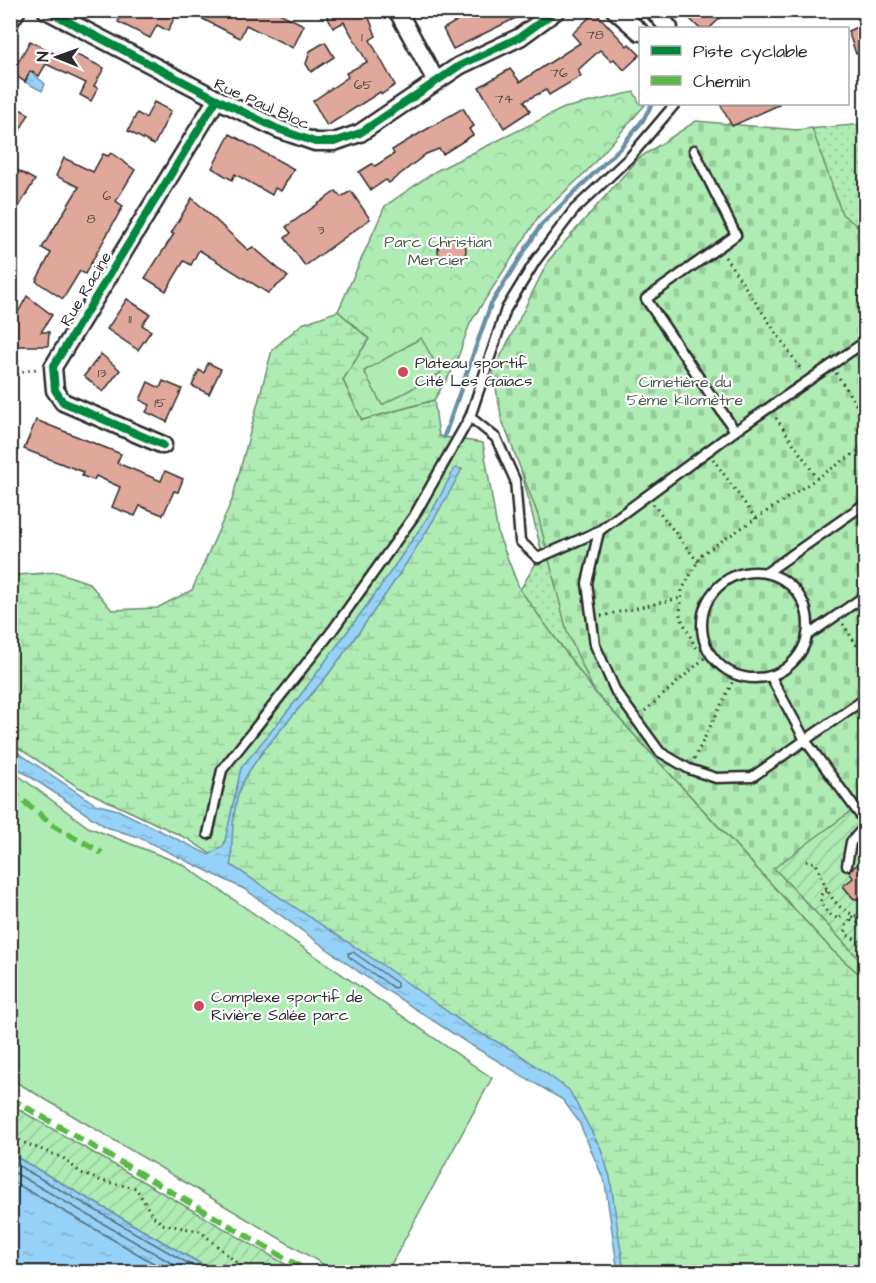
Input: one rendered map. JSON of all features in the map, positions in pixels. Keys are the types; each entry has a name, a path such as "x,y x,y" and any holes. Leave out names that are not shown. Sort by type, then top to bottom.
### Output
{"street":[{"path":"10,21 17,10"},
{"name":"Rue Paul Bloc","path":"46,10 278,129 315,142 334,142 360,133 395,112 436,81 519,37 557,10"},
{"path":"397,10 436,81"},
{"path":"653,10 668,27"},
{"path":"621,12 639,31"},
{"name":"Rue Racine","path":"53,367 217,99"},
{"path":"53,367 55,390 63,402 163,445"}],"lane":[{"path":"208,834 222,770 332,632 414,516 470,417 506,309 536,260 574,210 630,157 674,105"},
{"path":"694,150 736,235 646,299 735,431"},
{"path":"866,204 866,210"},
{"path":"470,417 496,438 515,480 520,541 538,558 599,531 735,431 866,341"},
{"path":"766,573 866,503"},
{"path":"599,531 587,583 595,645 616,692 660,752 689,769 716,778 752,777 866,698"},
{"path":"766,573 782,579 799,596 808,619 807,636 795,661 771,677 753,679 736,675 721,666 710,653 703,637 703,619 708,602 717,588 740,575 766,573"},
{"path":"807,636 866,595"},
{"path":"771,677 805,740 866,824 851,842 847,865"}],"path":[{"path":"719,247 808,380"},
{"path":"831,364 866,420"},
{"path":"10,384 20,372 53,367"},
{"path":"769,408 817,478"},
{"path":"635,719 710,653 696,648 680,616 682,590 702,554 866,446"},
{"path":"707,451 756,519"},
{"path":"646,496 698,562"},
{"path":"592,618 681,598"},
{"path":"837,615 866,660"},
{"path":"689,769 736,675"},
{"path":"806,861 816,862 827,891 838,908 853,916 866,919"},
{"path":"827,891 822,893 820,898 822,905 830,915 839,919 846,913"},
{"path":"853,916 845,927 846,934 866,946"},
{"path":"850,920 866,926"},
{"path":"10,1132 22,1142 63,1158 81,1173 102,1181 136,1188 152,1215 162,1224 200,1231 248,1272"}],"green space":[{"name":"Parc Christian Mercier","path":"634,92 639,105 645,105 586,172 539,216 470,323 455,366 434,400 362,420 343,380 369,339 338,311 385,206 436,171 564,108"},
{"name":"Cimetière du 5ème kilomètre","path":"696,121 797,130 812,128 842,214 865,232 865,979 833,951 594,691 567,632 538,515 502,420 493,372 548,261 639,158"},
{"path":"865,124 865,298 797,130"},
{"path":"338,311 369,339 343,380 362,420 434,400 439,436 483,443 498,534 520,590 594,691 833,951 865,979 865,1272 621,1272 605,1161 565,1091 188,839 78,787 11,743 10,584 17,575 57,572 89,583 112,610 157,608 192,590 232,500 272,350 302,324"},
{"name":"Plateau sportif Cité Les Gaïacs","path":"421,338 441,373 382,405 364,371"},
{"path":"510,426 594,691 520,590 542,553"},
{"name":"Complexe sportif de Rivière Salée parc","path":"11,770 88,827 182,864 492,1078 387,1272 336,1272 11,1079"},
{"path":"865,801 865,965 774,868"},
{"path":"11,1105 299,1272 215,1272 11,1154"}],"water":[{"path":"30,71 45,84 42,91 25,82"},
{"path":"455,468 462,469 433,522 383,598 330,672 266,747 245,779 235,810 231,865 378,962 469,1027 516,1052 569,1090 601,1149 610,1177 624,1272 618,1272 605,1183 579,1122 563,1100 466,1042 363,975 246,890 138,837 106,827 11,764 11,748 95,804 118,810 209,855 224,845 241,768 299,697 378,590 432,511"},
{"path":"11,1154 215,1272 11,1272"}],"building":[{"path":"124,10 178,10 168,31 157,25 150,38 118,22"},
{"path":"185,10 273,10 304,25 293,48 246,25 240,38"},
{"path":"324,10 366,10 376,36 370,40 395,85 327,126 313,101 348,77 346,73 367,62 344,22 333,28"},
{"path":"475,10 532,10 453,49 443,29"},
{"path":"681,10 712,10 720,18 711,27 698,27"},
{"path":"595,12 639,56 624,70 614,59 611,61 600,50 578,70 581,76 549,95 546,90 524,101 530,111 504,128 479,87 510,69 520,82 580,43 572,34"},
{"path":"866,23 866,49 856,54 849,31"},
{"path":"30,41 67,60 71,52 104,68 94,86 98,88 91,101 80,95 86,83 46,64 39,76 30,71 25,82 12,73"},
{"path":"325,42 334,57 311,72 306,64 310,51"},
{"path":"154,102 171,111 154,145 128,131 137,113 146,118"},
{"path":"10,104 29,114 10,147"},
{"path":"721,105 779,105 732,126"},
{"path":"463,108 474,126 469,129 473,135 443,154 439,149 426,154 389,183 386,180 371,190 359,172 372,164 375,166 394,154 392,150"},
{"path":"230,134 294,169 281,191 275,188 272,195 235,174 232,180 212,168"},
{"path":"111,153 135,170 116,201 123,206 85,274 80,271 63,299 36,281 51,253 42,248 79,187 56,176 64,158 93,172 103,154 108,156"},
{"path":"10,166 35,180 10,221"},
{"path":"336,191 341,197 351,191 370,219 305,266 285,238 291,233 286,227"},
{"path":"192,198 248,250 253,247 288,277 268,293 199,250 191,265 184,261 166,291 145,278 174,234 171,233"},
{"path":"452,236 462,240 466,250 462,260 452,264 442,260 438,250 442,240"},
{"path":"27,296 52,315 41,332 49,332 48,346 13,346 14,314 17,314"},
{"path":"127,299 150,314 142,325 151,331 138,350 107,329"},
{"path":"101,354 120,370 103,392 84,376"},
{"path":"208,363 221,369 209,394 192,386 199,370 204,373"},
{"path":"163,381 182,389 167,422 146,412 150,405 140,400 148,382 160,388"},
{"path":"36,420 121,454 117,463 161,481 165,471 183,479 178,492 174,491 163,515 140,506 135,516 112,507 120,487 96,476 94,480 82,476 83,472 24,449"},
{"path":"866,858 866,902 853,898 843,886 853,878 849,871"}],"waterway":[{"path":"444,437 491,304 541,225 621,147 643,120 651,105"}],"marked path":[{"path":"10,790 53,825 102,853"},
{"path":"10,1098 309,1272"}],"cycle path":[{"path":"46,10 278,129 315,142 334,142 360,133 459,66 520,37 557,10"},
{"path":"163,445 63,402 55,390 53,367 217,99"}],"place":[{"name":"Plateau sportif Cité Les Gaïacs","path":"403,372"},
{"name":"Complexe sportif de Rivière Salée parc","path":"199,1006"}]}
